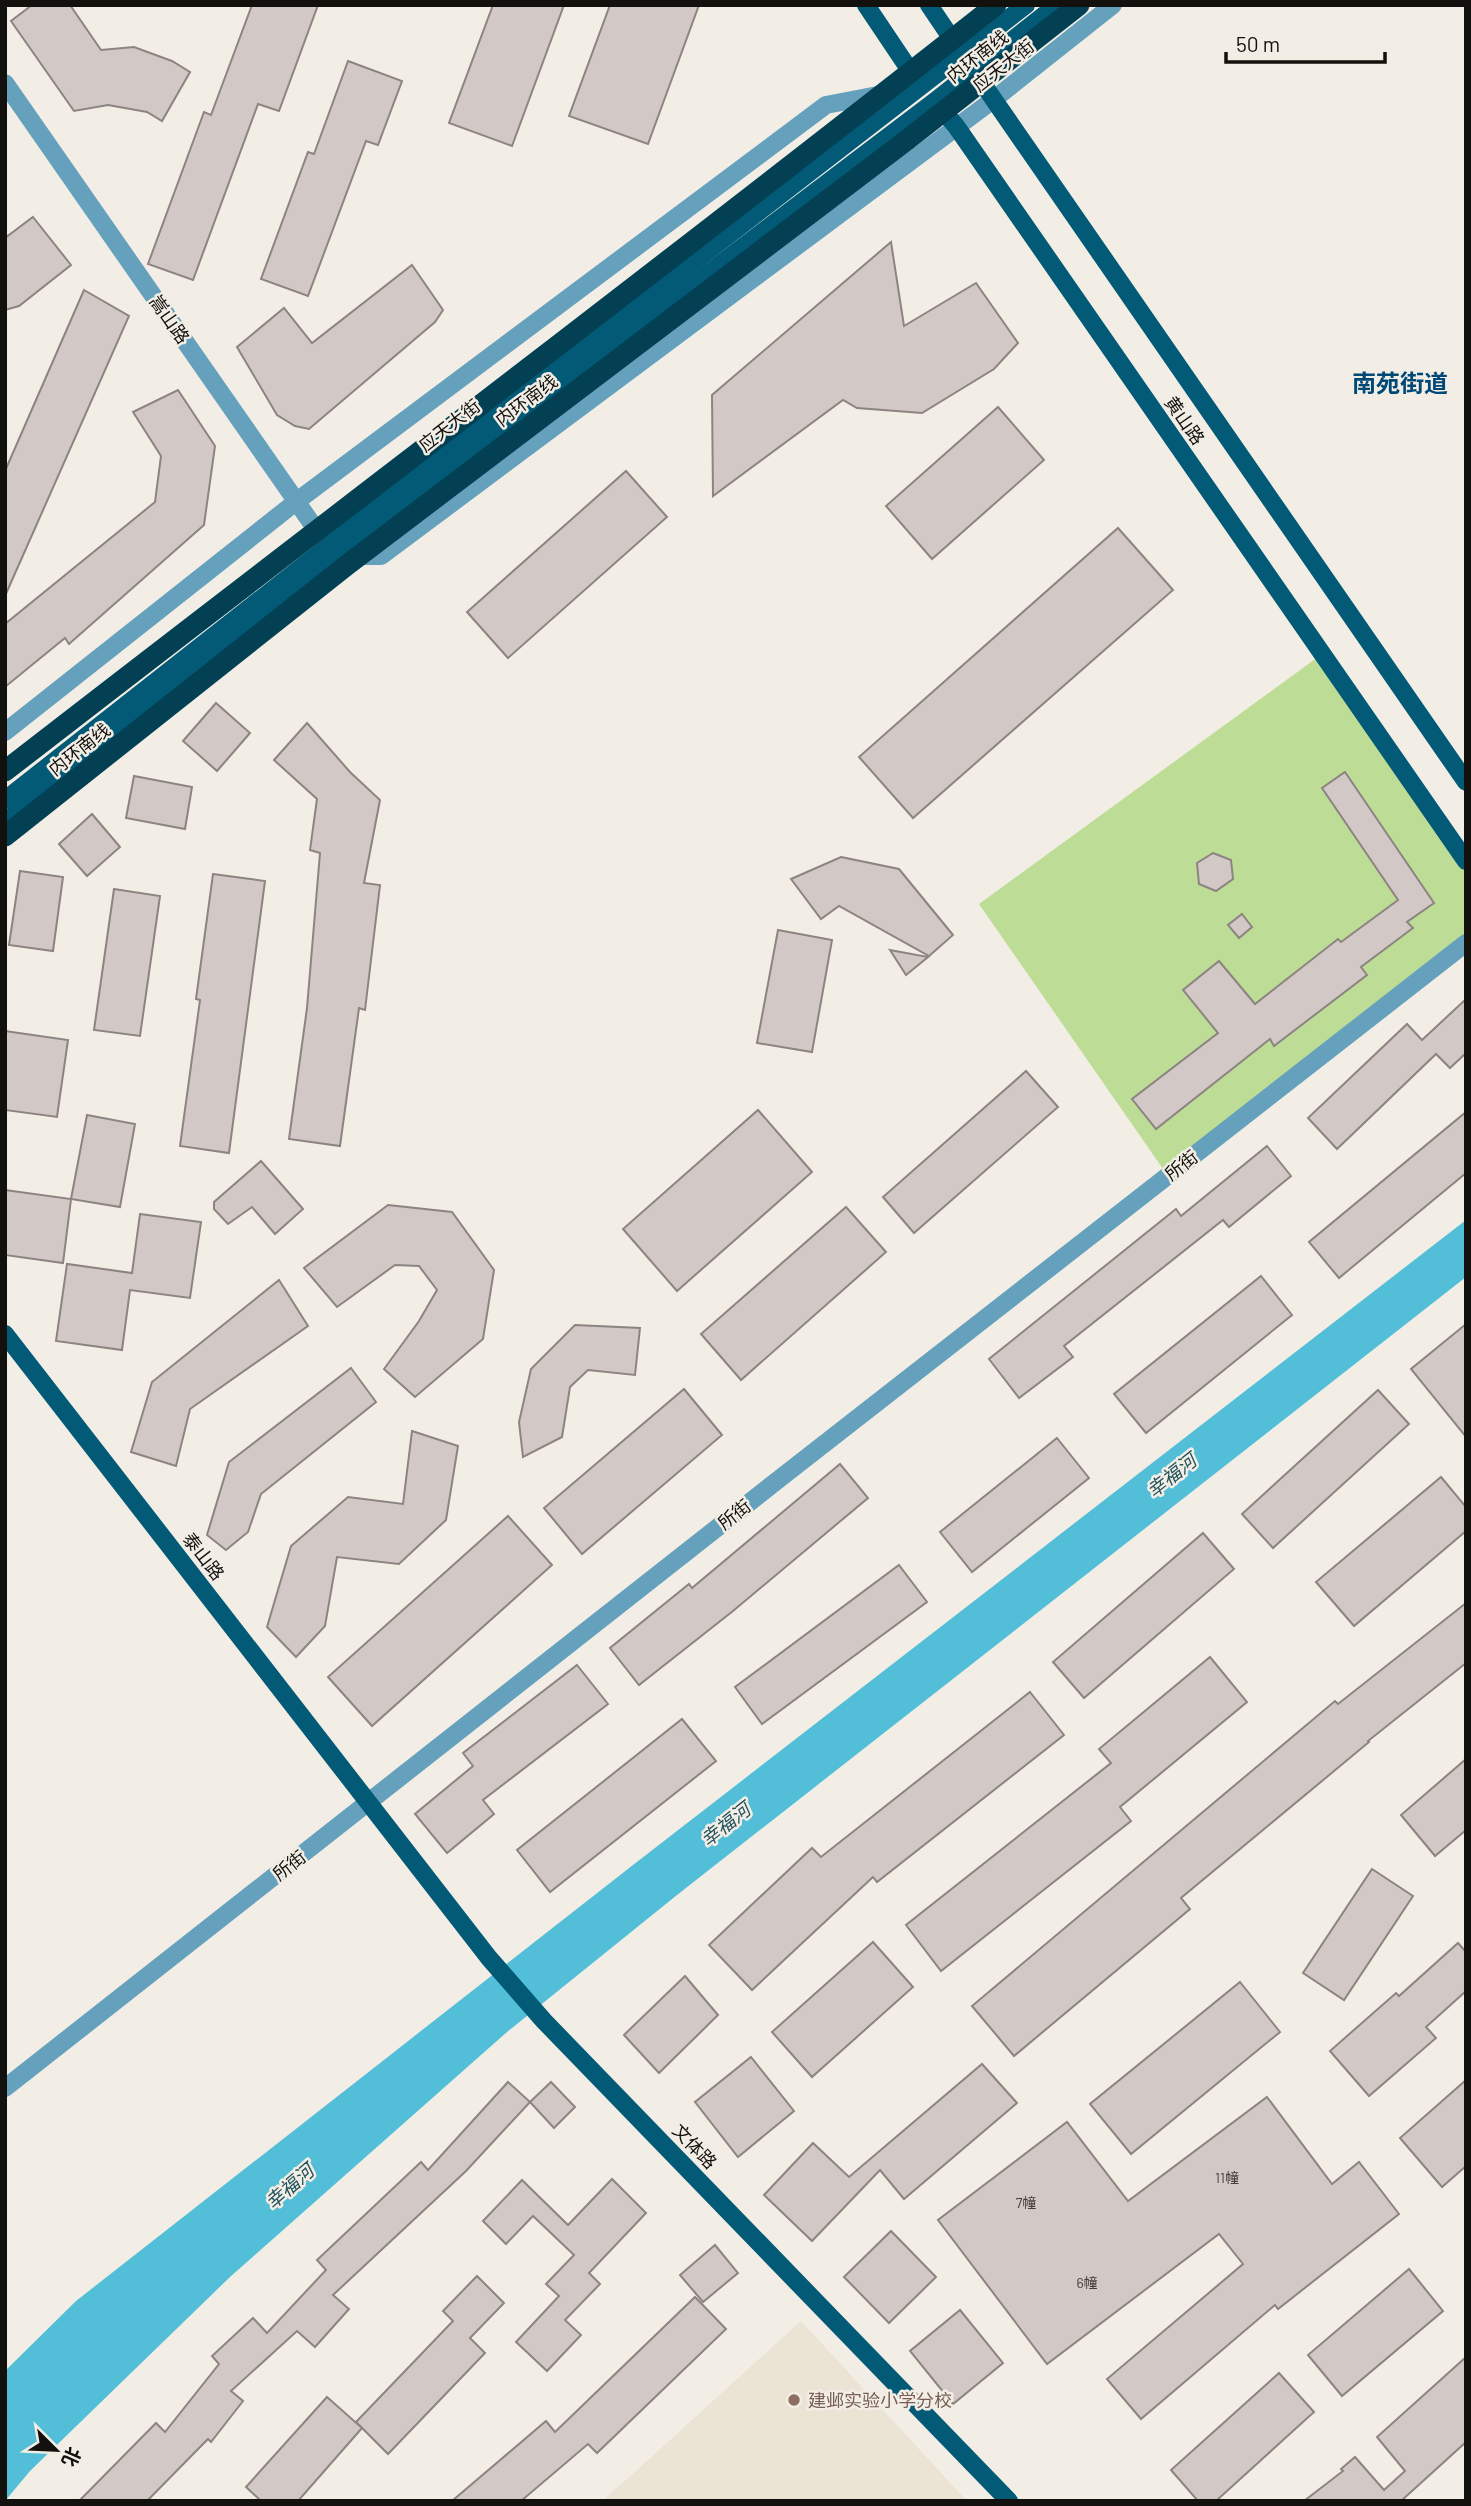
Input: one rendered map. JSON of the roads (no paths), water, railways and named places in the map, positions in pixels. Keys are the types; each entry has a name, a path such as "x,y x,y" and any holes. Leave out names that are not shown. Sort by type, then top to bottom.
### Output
{"highway":[{"name":"内环南线","path":"5,771 998,5"},
{"name":"内环南线","path":"5,836 347,565 897,148 1079,5"}],"main road":[{"name":"黄山路","path":"866,5 921,87 956,126 1466,861"},
{"name":"黄山路","path":"929,5 1466,782"},
{"name":"应天大街","path":"5,822 332,551 1026,5"},
{"name":"应天大街","path":"5,800 332,551 934,102 1057,5"},
{"name":"泰山路","path":"5,1334 369,1804"},
{"name":"文体路","path":"369,1804 498,1967 539,2014 1009,2501"}],"street":[{"name":"应天大街","path":"963,55 998,5"},
{"name":"应天大街","path":"332,551 381,556 993,100 1113,5"},
{"name":"嵩山路","path":"5,83 332,551"},
{"name":"应天大街","path":"5,732 297,501 826,105 921,87"},
{"name":"所街","path":"5,2088 1466,943"}],"water":[{"name":"幸福河","path":"1466,1220 1466,1277 677,1895 507,2032 230,2277 30,2471 5,2501 5,2371 76,2301 633,1865"}],"place":[{"name":"建邺实验小学分校","path":"794,2400"}],"district":[{"name":"南苑街道","path":"1400,382"}]}
